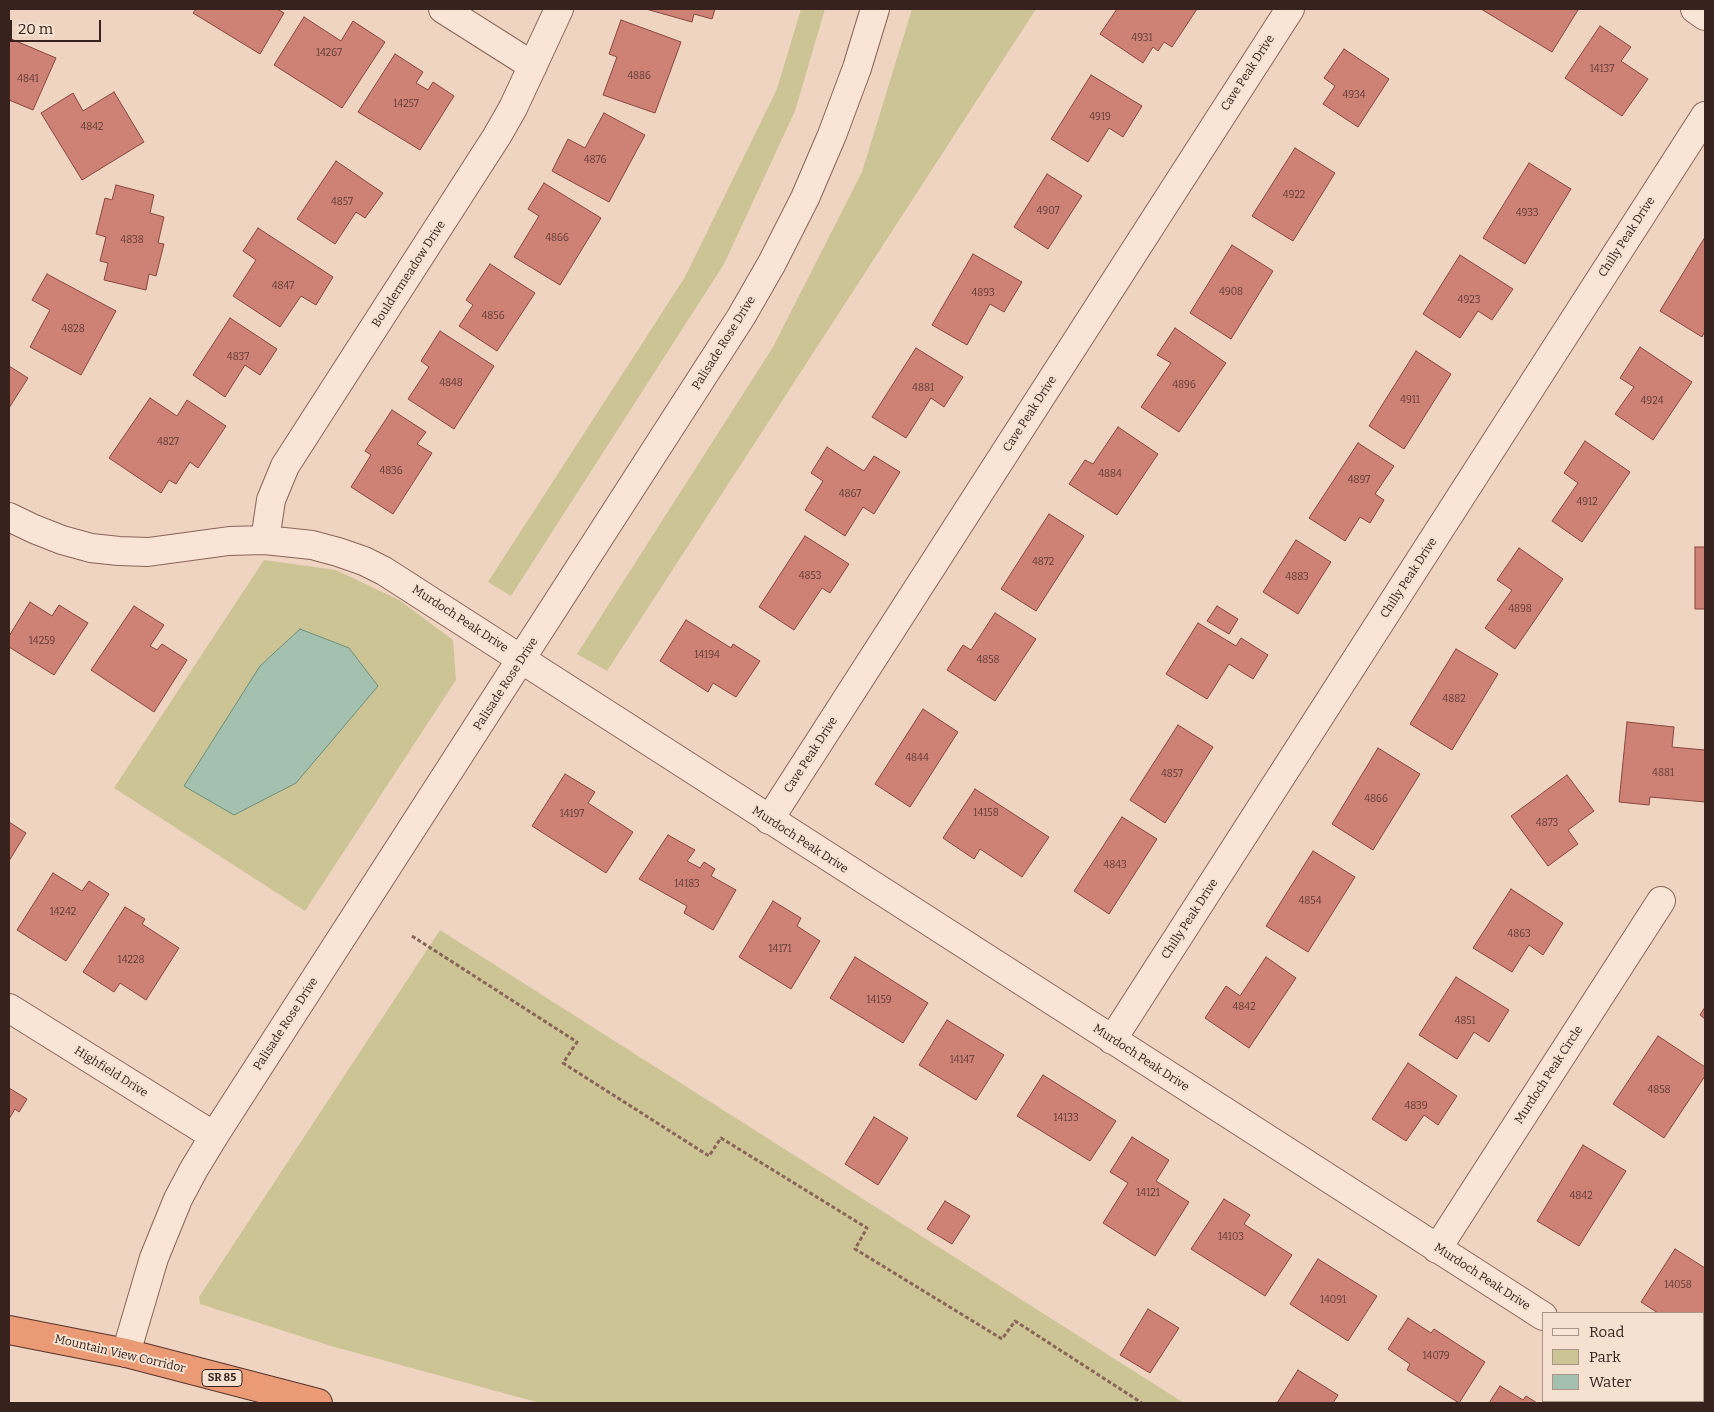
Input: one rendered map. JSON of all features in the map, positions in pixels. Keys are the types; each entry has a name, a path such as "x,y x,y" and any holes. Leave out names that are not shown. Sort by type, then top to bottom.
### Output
{"highway":[{"name":"Mountain View Corridor","path":"9,1330 126,1353 318,1403"}],"street":[{"path":"443,9 533,66"},
{"name":"Bouldermeadow Drive","path":"265,540 271,500 285,466 497,136 513,108 559,9"},
{"name":"Palisade Rose Drive","path":"126,1353 154,1258 165,1228 178,1199 214,1136 741,317 772,263 805,198 832,135 857,68 875,9"},
{"name":"Cave Peak Drive","path":"769,820 1290,9"},
{"path":"1694,9 1705,16"},
{"name":"Chilly Peak Drive","path":"1112,1040 1705,116"},
{"name":"Murdoch Peak Drive","path":"9,517 62,540 91,548 148,552 229,540 265,540 312,545 364,561 405,584 769,820 1542,1315"},
{"name":"Murdoch Peak Circle","path":"1437,1249 1661,901"},
{"name":"Highfield Drive","path":"9,1008 214,1136"}],"path":[{"path":"412,936 577,1042 563,1063 709,1156 721,1138 867,1228 855,1249 1002,1340 1015,1321 1142,1403"}],"green space":[{"path":"801,9 825,9 795,111 724,264 511,596 488,582 685,277 777,89"},
{"path":"912,9 1036,9 607,671 577,654 773,347 862,172"},
{"path":"264,560 336,570 399,600 453,640 456,680 305,911 114,788"},
{"path":"440,930 1184,1403 540,1403 331,1346 200,1304 199,1297"}],"water":[{"path":"300,629 349,648 378,686 296,783 234,815 184,786 260,666"}],"building":[{"path":"196,9 277,9 284,13 260,54 193,13"},
{"path":"646,9 715,9 712,19 694,14 692,22"},
{"path":"1117,9 1197,9 1172,47 1164,42 1158,51 1153,47 1143,63 1100,34"},
{"path":"1481,9 1576,9 1578,10 1552,52"},
{"path":"304,17 341,41 353,21 385,42 342,108 274,65"},
{"path":"621,20 681,42 655,113 603,95 617,57 609,54"},
{"path":"1600,26 1631,47 1621,61 1648,79 1622,116 1565,78"},
{"path":"9,38 56,58 33,110 9,100"},
{"path":"1344,49 1389,79 1358,127 1323,104 1335,86 1324,78"},
{"path":"395,54 423,72 416,83 428,90 433,82 454,96 420,150 358,112"},
{"path":"1091,75 1142,106 1123,137 1109,128 1088,162 1051,139"},
{"path":"114,92 144,142 82,180 41,113 73,93 83,111"},
{"path":"604,113 645,135 609,202 552,171 568,139 585,148"},
{"path":"1295,148 1335,173 1293,241 1252,216"},
{"path":"336,161 383,193 365,218 356,212 335,244 297,219"},
{"path":"1529,163 1571,189 1525,264 1483,238"},
{"path":"1047,174 1082,196 1048,249 1014,227"},
{"path":"544,183 601,218 560,285 514,257 539,216 528,209"},
{"path":"116,185 154,195 150,213 164,217 158,243 164,244 156,276 149,274 146,290 104,280 108,263 100,261 106,237 96,234 105,198 112,200"},
{"path":"258,228 333,277 316,305 301,296 280,327 233,296 256,260 243,251"},
{"path":"1705,237 1705,331 1702,337 1660,311"},
{"path":"1232,245 1273,271 1231,339 1190,313"},
{"path":"973,254 1022,282 1004,312 990,304 967,345 932,325"},
{"path":"1460,255 1513,289 1492,320 1478,311 1460,338 1423,314"},
{"path":"490,264 535,293 497,351 459,326 473,305 466,300"},
{"path":"47,274 116,311 81,375 30,347 50,310 32,300"},
{"path":"230,318 277,349 260,375 245,365 225,397 193,375"},
{"path":"1175,328 1226,363 1179,432 1141,407 1171,363 1157,355"},
{"path":"440,331 494,366 454,429 408,399 429,367 421,361"},
{"path":"1640,347 1692,382 1653,440 1615,414 1634,387 1620,378"},
{"path":"916,348 963,377 944,407 931,398 906,438 872,417"},
{"path":"1416,351 1451,374 1404,449 1369,426"},
{"path":"9,366 28,378 9,408"},
{"path":"150,398 177,416 187,400 226,426 198,468 190,462 176,484 169,480 161,493 109,458"},
{"path":"392,410 426,432 417,444 432,453 393,514 351,487 371,455 365,451"},
{"path":"1118,427 1158,454 1117,515 1069,484 1085,460 1093,464"},
{"path":"1585,441 1630,472 1582,542 1552,521 1578,483 1564,473"},
{"path":"1358,443 1394,466 1375,494 1384,500 1370,523 1360,517 1345,541 1309,518"},
{"path":"827,447 864,471 874,456 900,472 874,514 863,507 845,536 805,510 823,481 811,473"},
{"path":"1049,514 1084,536 1036,611 1001,589"},
{"path":"805,536 849,564 830,593 822,588 794,630 759,607"},
{"path":"1296,540 1331,562 1298,614 1263,592"},
{"path":"1695,547 1705,547 1705,609 1695,609"},
{"path":"1519,548 1563,579 1515,649 1485,628 1512,590 1497,580"},
{"path":"30,602 52,616 59,605 88,623 54,675 9,647 9,636"},
{"path":"134,606 164,625 150,646 157,650 162,644 187,660 154,712 91,670"},
{"path":"1217,606 1238,619 1229,634 1207,621"},
{"path":"995,613 1036,639 995,701 947,670 963,645 971,650"},
{"path":"686,620 731,648 733,644 760,661 736,697 713,683 708,692 660,661"},
{"path":"1198,623 1236,646 1241,638 1268,655 1253,679 1229,664 1207,699 1166,674"},
{"path":"1456,649 1498,674 1452,750 1410,724"},
{"path":"923,709 958,732 910,807 875,784"},
{"path":"1627,722 1674,727 1672,747 1705,750 1705,802 1650,797 1649,805 1619,802"},
{"path":"1178,725 1213,747 1165,823 1130,800"},
{"path":"1378,748 1420,774 1373,850 1332,824"},
{"path":"565,774 595,792 588,803 633,832 606,873 532,826"},
{"path":"1567,775 1594,811 1568,830 1578,844 1548,866 1511,816"},
{"path":"975,789 1049,837 1022,877 980,849 974,859 943,838"},
{"path":"1122,817 1157,839 1109,914 1074,891"},
{"path":"9,822 26,833 9,861"},
{"path":"668,835 695,850 687,861 700,868 704,862 715,869 711,876 736,890 713,930 684,913 687,906 639,879"},
{"path":"1313,851 1355,877 1308,952 1266,926"},
{"path":"53,873 82,891 89,881 109,894 66,961 17,930"},
{"path":"1511,889 1563,923 1543,955 1529,945 1512,972 1473,948"},
{"path":"773,901 801,918 797,926 820,941 791,989 739,957"},
{"path":"125,907 145,919 142,924 179,948 146,1000 120,983 114,992 83,972"},
{"path":"855,957 928,1003 903,1043 830,998"},
{"path":"1266,957 1296,978 1249,1048 1205,1018 1226,986 1240,996"},
{"path":"1456,977 1509,1010 1489,1042 1474,1032 1457,1059 1419,1035"},
{"path":"1705,1007 1705,1019 1700,1015"},
{"path":"947,1020 1004,1055 976,1100 919,1065"},
{"path":"1658,1036 1705,1067 1705,1076 1664,1138 1613,1104"},
{"path":"1408,1063 1457,1096 1438,1125 1424,1115 1406,1141 1372,1119"},
{"path":"1043,1075 1116,1121 1090,1161 1017,1116"},
{"path":"9,1088 27,1099 19,1112 15,1109 9,1119"},
{"path":"874,1117 908,1138 878,1185 845,1164"},
{"path":"1132,1137 1169,1160 1156,1181 1189,1202 1155,1256 1103,1223 1128,1183 1110,1172"},
{"path":"1583,1145 1626,1171 1579,1246 1537,1221"},
{"path":"1224,1199 1250,1215 1244,1224 1292,1255 1265,1296 1191,1249"},
{"path":"945,1201 970,1216 952,1244 927,1229"},
{"path":"1675,1249 1705,1268 1704,1322 1704,1312 1656,1312 1641,1302"},
{"path":"1318,1259 1377,1296 1348,1341 1290,1304"},
{"path":"1148,1309 1179,1328 1150,1373 1120,1355"},
{"path":"1408,1318 1431,1333 1434,1329 1485,1362 1459,1403 1407,1370 1410,1364 1388,1349"},
{"path":"1298,1370 1338,1395 1333,1403 1277,1403"},
{"path":"1500,1386 1523,1400 1526,1396 1537,1403 1489,1403"}]}
